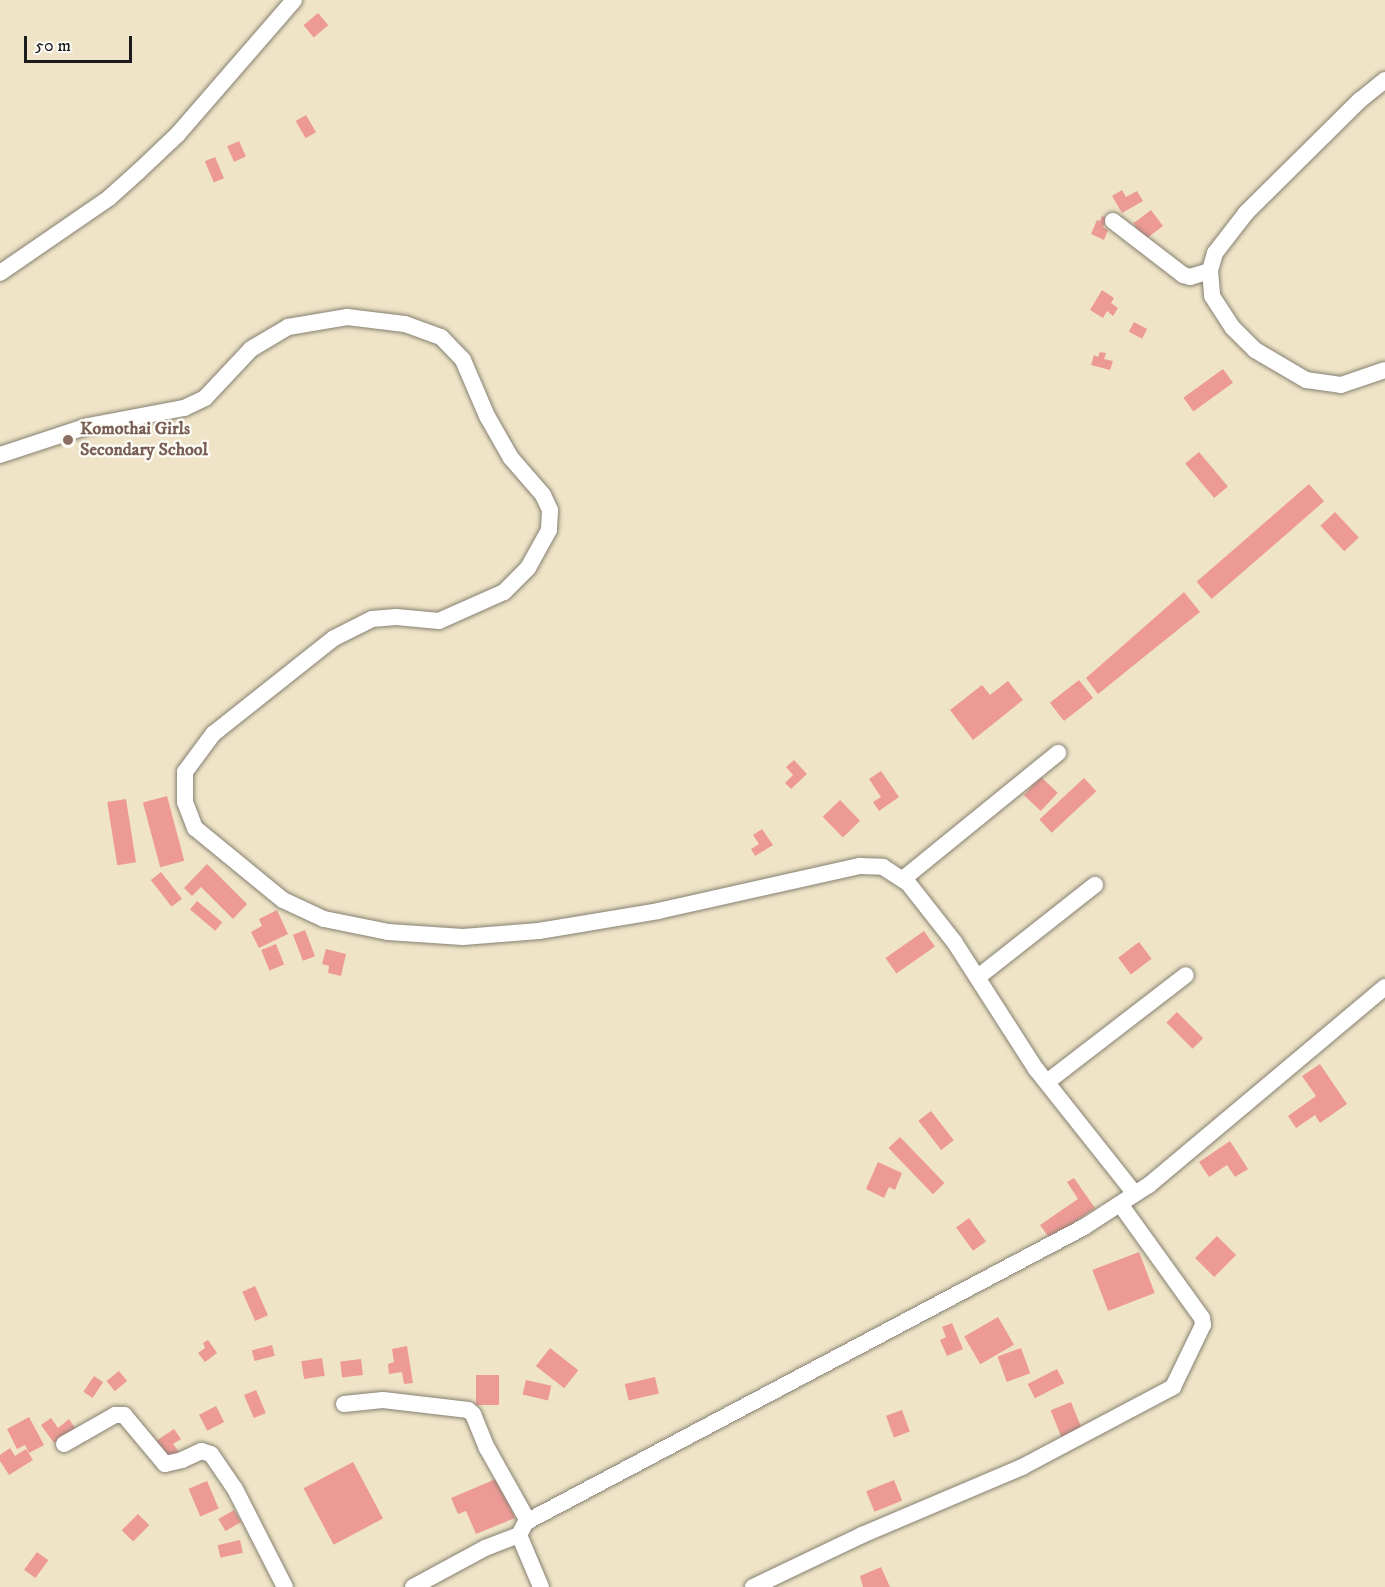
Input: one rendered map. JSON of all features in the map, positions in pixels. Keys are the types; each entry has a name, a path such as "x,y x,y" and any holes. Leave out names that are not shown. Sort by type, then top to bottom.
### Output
{"street":[{"path":"0,273 81,218 124,185 178,134 294,0"},
{"path":"1385,80 1360,100 1246,213 1215,253 1210,271 1212,296 1233,328 1255,350 1306,380 1341,385 1385,370"},
{"path":"1113,221 1183,275 1190,277 1210,271"},
{"path":"0,456 88,426 184,408 205,398 251,349 288,327 346,316 405,324 441,337 463,360 487,416 511,458 543,495 550,510 549,530 528,568 504,592 439,621 396,617 372,619 343,633 281,678 213,734 185,772 185,802 195,828 283,900 324,919 388,932 463,937 539,932 648,913 860,866 883,867 903,879 955,943 1047,1082 1135,1194"},
{"path":"903,879 1058,753"},
{"path":"978,977 1095,885"},
{"path":"1047,1082 1186,975"},
{"path":"413,1587 1084,1227 1135,1194 1385,987"},
{"path":"753,1587 862,1535 1022,1467 1173,1387 1203,1325 1202,1318 1120,1204"},
{"path":"344,1404 383,1400 468,1410 473,1414 524,1528 541,1587"},
{"path":"64,1444 115,1415 124,1415 165,1464 182,1460 201,1451 211,1454 235,1489 285,1587"}],"building":[{"path":"318,13 328,25 314,37 303,25"},
{"path":"306,115 316,132 306,138 296,121"},
{"path":"239,141 246,157 234,162 227,146"},
{"path":"215,157 224,178 214,182 205,161"},
{"path":"1122,190 1126,197 1137,191 1143,201 1122,213 1112,196"},
{"path":"1151,210 1163,226 1145,239 1133,223"},
{"path":"1102,216 1107,218 1103,227 1108,230 1104,240 1091,234 1097,220 1100,221"},
{"path":"1102,290 1114,298 1111,303 1118,308 1113,316 1107,311 1103,318 1090,310"},
{"path":"1134,322 1147,329 1142,339 1129,332"},
{"path":"1100,352 1106,353 1104,359 1113,361 1110,370 1091,365 1094,355 1098,357"},
{"path":"1223,369 1233,383 1193,412 1183,398"},
{"path":"1199,452 1228,486 1214,498 1185,464"},
{"path":"1309,484 1324,501 1212,599 1197,582"},
{"path":"1335,512 1359,538 1344,551 1320,526"},
{"path":"1184,592 1200,612 1098,694 1086,678"},
{"path":"1079,680 1093,698 1064,721 1050,703"},
{"path":"1008,681 1023,700 973,740 950,710 982,685 990,695"},
{"path":"794,760 807,774 791,789 785,783 793,775 786,767"},
{"path":"881,771 899,797 879,811 873,802 881,797 869,779"},
{"path":"1041,777 1058,793 1041,811 1024,795"},
{"path":"1084,778 1096,791 1052,833 1039,820"},
{"path":"167,796 184,861 160,867 143,802"},
{"path":"126,799 136,862 117,865 107,802"},
{"path":"840,800 860,821 843,838 823,817"},
{"path":"762,829 773,845 755,856 751,849 759,844 753,835"},
{"path":"207,864 247,904 233,919 201,887 192,896 184,888"},
{"path":"161,872 182,899 172,907 151,880"},
{"path":"197,901 222,922 215,931 190,909"},
{"path":"277,910 288,934 259,948 251,932 262,926 259,919"},
{"path":"305,930 315,956 303,961 293,935"},
{"path":"924,931 935,947 896,974 885,958"},
{"path":"1139,942 1152,959 1131,974 1118,958"},
{"path":"276,944 284,964 269,970 261,950"},
{"path":"326,949 346,954 341,976 328,973 329,966 322,964"},
{"path":"1177,1012 1203,1038 1193,1049 1166,1023"},
{"path":"1320,1064 1347,1104 1320,1123 1315,1115 1296,1128 1288,1116 1316,1096 1302,1076"},
{"path":"931,1111 954,1140 941,1150 918,1121"},
{"path":"900,1137 944,1183 933,1194 888,1148"},
{"path":"1230,1141 1248,1169 1235,1177 1227,1165 1209,1177 1199,1162"},
{"path":"878,1162 902,1173 895,1190 889,1187 884,1198 866,1189"},
{"path":"1074,1178 1095,1208 1050,1239 1040,1225 1078,1199 1067,1182"},
{"path":"969,1218 986,1241 973,1251 956,1227"},
{"path":"1217,1236 1236,1255 1214,1277 1195,1258"},
{"path":"1139,1252 1155,1293 1108,1311 1092,1270"},
{"path":"255,1286 268,1315 255,1321 242,1292"},
{"path":"998,1317 1014,1345 980,1364 964,1336"},
{"path":"952,1323 963,1349 947,1356 940,1340 946,1337 942,1327"},
{"path":"208,1340 217,1353 205,1362 198,1353 205,1348 203,1343"},
{"path":"272,1345 275,1356 255,1361 252,1350"},
{"path":"407,1346 413,1383 404,1384 402,1372 389,1374 388,1364 394,1362 392,1349"},
{"path":"550,1348 578,1370 564,1388 536,1366"},
{"path":"1021,1348 1030,1373 1007,1382 998,1357"},
{"path":"322,1358 325,1376 304,1379 301,1361"},
{"path":"361,1359 363,1375 342,1377 340,1362"},
{"path":"1057,1369 1064,1383 1035,1398 1028,1384"},
{"path":"119,1371 127,1381 115,1391 107,1381"},
{"path":"476,1375 499,1375 499,1405 476,1405"},
{"path":"94,1376 103,1382 92,1398 83,1392"},
{"path":"655,1377 659,1394 629,1401 625,1384"},
{"path":"526,1380 551,1386 548,1400 523,1395"},
{"path":"256,1390 266,1413 254,1418 244,1395"},
{"path":"1071,1402 1083,1431 1062,1439 1051,1410"},
{"path":"216,1406 224,1422 207,1431 199,1415"},
{"path":"902,1410 910,1432 894,1437 886,1416"},
{"path":"29,1417 44,1445 29,1453 25,1445 17,1449 7,1429"},
{"path":"51,1418 58,1428 69,1419 75,1428 54,1443 41,1425"},
{"path":"174,1429 181,1439 173,1444 179,1452 168,1459 156,1441"},
{"path":"10,1448 15,1456 26,1449 33,1460 9,1475 0,1461 0,1455"},
{"path":"353,1462 383,1519 334,1545 304,1488"},
{"path":"498,1478 515,1518 476,1534 466,1511 458,1514 451,1498"},
{"path":"894,1480 902,1500 874,1512 866,1491"},
{"path":"207,1481 219,1509 200,1516 189,1489"},
{"path":"234,1510 241,1522 225,1531 218,1519"},
{"path":"138,1514 149,1525 133,1542 122,1530"},
{"path":"240,1540 243,1553 221,1558 218,1545"},
{"path":"37,1552 48,1560 35,1578 24,1570"},
{"path":"881,1567 890,1587 863,1587 860,1576"}],"place":[{"name":"Komothai Girls Secondary School","path":"68,440"}]}
